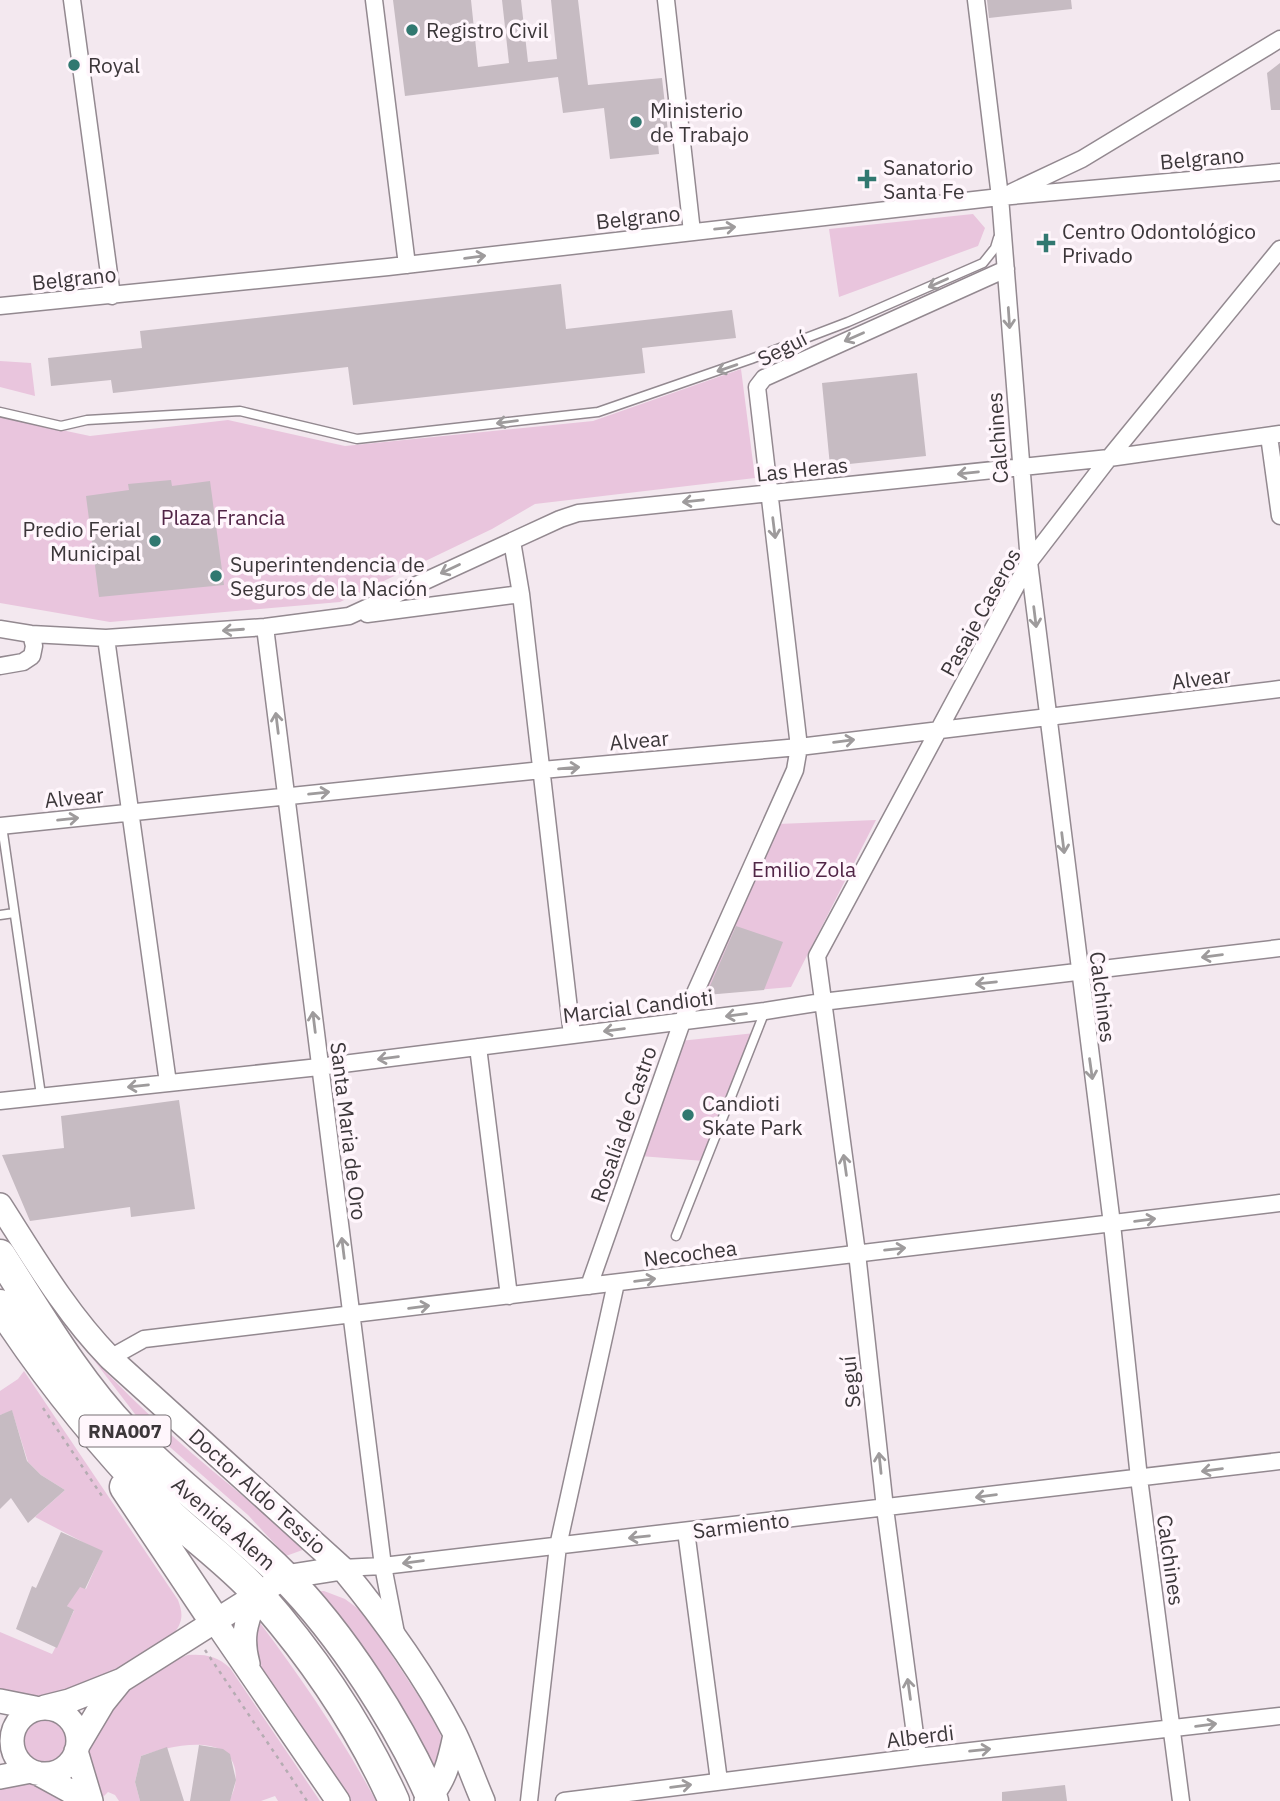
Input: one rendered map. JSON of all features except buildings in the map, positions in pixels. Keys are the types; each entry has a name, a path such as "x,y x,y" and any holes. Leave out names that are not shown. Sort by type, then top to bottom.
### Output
{"highway":[{"name":"Avenida Alem","path":"0,1255 84,1384 124,1431 160,1467 285,1577 307,1602 362,1675 410,1755 430,1799"},
{"name":"Avenida Alem","path":"0,1306 34,1358 75,1411 161,1506 257,1593 304,1651 367,1746 394,1801"},
{"path":"75,1411 214,1620"}],"street":[{"path":"72,0 112,296"},
{"path":"374,0 407,265"},
{"path":"666,0 692,232"},
{"name":"Calchines","path":"976,0 1000,197 1028,562 1112,1224 1139,1478 1181,1801"},
{"path":"1000,197 1082,159 1280,39"},
{"name":"Belgrano","path":"0,306 407,265 1000,197 1280,172"},
{"name":"Pasaje Caseros","path":"822,1002 817,956 1028,562 1109,458 1280,249"},
{"name":"Seguí","path":"799,747 757,387 764,378 1006,269"},
{"path":"1275,435 1280,516"},
{"name":"Las Heras","path":"349,616 578,513 1020,468 1275,435"},
{"path":"512,541 521,594 572,1035"},
{"name":"Las Heras","path":"0,629 31,634 106,638 265,627 521,594"},
{"name":"Santa Maria de Oro","path":"265,627 383,1566 397,1639"},
{"path":"0,666 23,662 32,656 34,646 31,634"},
{"path":"106,638 168,1083"},
{"name":"Alvear","path":"1,826 542,770 799,747 1280,689"},
{"name":"Rosalía de Castro","path":"589,1286 682,1022 795,770 799,747"},
{"name":"Marcial Candioti","path":"0,1101 319,1067 765,1012 822,1002 1280,948"},
{"name":"Seguí","path":"822,1002 857,1253 885,1508 918,1757"},
{"path":"478,1047 509,1296"},
{"name":"Necochea","path":"110,1358 144,1339 1280,1203"},
{"name":"Doctor Aldo Tessio","path":"0,1205 59,1297 89,1336 342,1568 397,1639 426,1682 455,1735 483,1801"},
{"path":"530,1801 558,1546 616,1283"},
{"name":"Sarmiento","path":"122,1680 285,1577 342,1568 383,1566 1280,1461"},
{"path":"686,1531 719,1781"},
{"path":"251,1676 243,1646 243,1634 257,1593"},
{"path":"214,1620 338,1801"},
{"path":"81,1801 70,1791 19,1762 5,1742 19,1719 40,1708 69,1701 122,1680"},
{"path":"0,1777 34,1772 46,1774 61,1770 73,1759 103,1703 122,1680"},
{"path":"0,1702 58,1710 67,1716 77,1731 77,1748 91,1801"},
{"name":"Alberdi","path":"564,1801 1280,1716"},
{"path":"430,1799 446,1772 455,1735"}],"lane":[{"path":"0,412 61,426 87,420 240,411 358,439 598,412 836,327 983,263 995,248 1002,225"},
{"path":"1,826 41,1096"},
{"path":"0,915 14,913"},
{"path":"677,1236 765,1012"},
{"path":"0,1322 34,1358"}],"green space":[{"path":"973,214 985,228 978,246 839,297 829,229"},
{"path":"0,361 31,363 35,396 0,387"},
{"name":"Plaza Francia","path":"741,369 755,478 535,504 492,529 340,602 110,622 0,603 0,417 90,436 228,420 345,446 593,421"},
{"name":"Emilio Zola","path":"876,820 791,987 699,995 778,824"},
{"name":"Candioti Skate Park","path":"755,1033 704,1161 640,1156 680,1041"},
{"path":"90,1355 168,1432 308,1548 286,1556 248,1515 141,1422"},
{"path":"24,1371 178,1600 181,1613 180,1624 175,1632 111,1675 44,1699 0,1695 0,1632 52,1654 74,1611 66,1605 76,1584 86,1589 102,1552 35,1517 65,1490 41,1475 28,1462 12,1411 0,1415 0,1391 18,1379"},
{"path":"324,1591 345,1599 364,1613 429,1712 441,1736 439,1763 429,1781 307,1592"},
{"path":"260,1623 321,1710 376,1801 346,1801 319,1765 255,1659 255,1642"},
{"path":"188,1655 210,1657 230,1668 320,1801 278,1801 275,1796 261,1801 229,1801 236,1778 230,1757 221,1750 195,1745 141,1756 135,1782 140,1801 119,1801 115,1795 108,1792 101,1799 89,1756 91,1744 121,1694"},
{"path":"44,1717 61,1723 67,1740 61,1757 44,1763 27,1757 21,1740 27,1723"},
{"path":"26,1780 72,1801 0,1801 0,1782"}],"place":[{"name":"Registro Civil","path":"412,30"},
{"name":"Royal","path":"74,65"},
{"name":"Ministerio de Trabajo","path":"636,122"},
{"name":"Sanatorio Santa Fe","path":"867,179"},
{"name":"Centro Odontológico Privado","path":"1046,243"},
{"name":"Predio Ferial Municipal","path":"155,541"},
{"name":"Superintendencia de Seguros de la Nación","path":"216,576"},
{"name":"Candioti Skate Park","path":"688,1115"}]}
